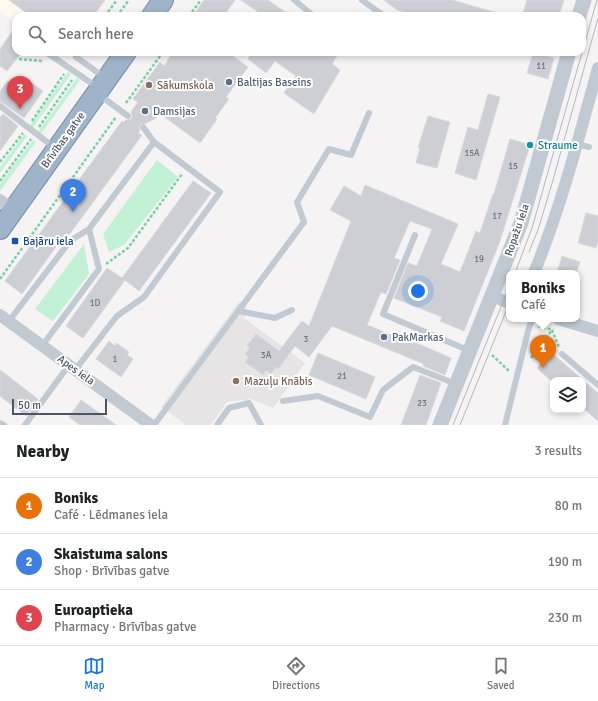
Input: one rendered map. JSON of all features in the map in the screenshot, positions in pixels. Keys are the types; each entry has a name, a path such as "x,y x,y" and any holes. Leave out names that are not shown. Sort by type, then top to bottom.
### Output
{"highway":[{"name":"Brīvības gatve","path":"0,229 7,205 57,149 123,56"}],"street":[{"path":"580,12 584,0"},
{"name":"Ropažu iela","path":"440,425 521,223 568,56"},
{"path":"535,270 545,247 577,144 598,68"},
{"path":"492,296 506,302"},
{"name":"Apes iela","path":"4,318 152,425"},
{"path":"568,322 598,331"}],"lane":[{"path":"294,0 309,12"},
{"path":"362,0 378,12"},
{"path":"52,56 101,87"},
{"path":"76,57 121,110 128,116"},
{"path":"0,106 57,149"},
{"path":"152,425 304,222 297,202 329,149 351,155 369,113"},
{"path":"25,425 117,316 144,297 220,192 154,142 143,127"},
{"path":"4,318 70,241 89,229 154,142"},
{"path":"577,144 589,147"},
{"path":"42,346 99,269 89,229"},
{"path":"415,235 383,314 470,351"},
{"path":"238,311 276,318 292,310"},
{"path":"505,425 531,322"},
{"path":"562,354 598,385"},
{"path":"283,401 318,396 370,417 383,390 413,367 456,384"},
{"path":"217,425 229,408 249,403 259,424 261,425"},
{"path":"0,423 4,425"}],"path":[{"path":"109,12 117,0"},
{"path":"120,12 129,0"},
{"path":"192,12 201,0"},
{"path":"0,278 160,56"},
{"path":"0,162 28,127 69,67"},
{"path":"0,181 77,73"},
{"path":"99,269 128,248 187,167"},
{"path":"492,355 516,378 552,330 562,354"}],"shaded area":[{"path":"0,0 105,0 96,12 12,12 12,20 0,11"},
{"name":"Mazuļu Knābis","path":"239,302 246,307 244,318 305,363 273,408 250,399 227,402 211,425 186,425 161,407"}],"green space":[{"path":"68,72 71,74 32,129 29,127"},
{"path":"77,78 80,80 40,135 37,133"},
{"path":"24,134 27,136 0,173 0,167"},
{"path":"33,140 36,142 0,191 0,184"},
{"path":"157,160 178,177 124,245 109,252 103,234"},
{"path":"84,244 89,274 53,321 35,309"}],"building":[{"path":"9,0 105,0 96,12 26,12"},
{"path":"204,0 235,0 227,12 196,12"},
{"path":"241,0 268,0 285,12 258,12"},
{"path":"384,0 452,0 494,12 405,12 397,10"},
{"path":"527,0 564,0 560,12 523,12"},
{"path":"12,32 12,56 19,56 7,71 0,66 0,49"},
{"path":"170,56 233,56 248,67 226,97 229,99 215,118 217,119 200,143 159,113 155,119 140,124 140,131 138,133 142,135 69,235 66,233 22,294 5,281 122,121 124,122 132,118 131,112 138,102 133,99 160,62 164,66"},
{"path":"250,56 337,56 332,64 340,70 314,114 284,93 296,76 275,61 266,73 248,59"},
{"path":"532,56 546,56 554,58 548,79 527,73"},
{"path":"8,81 23,92 30,82 43,91 24,118 0,101 0,91"},
{"path":"488,94 500,97 476,180 455,173 468,127 478,130"},
{"path":"3,114 18,126 0,151 0,117"},
{"path":"428,116 450,122 437,168 416,163 420,148 418,148"},
{"path":"510,139 530,145 500,241 464,331 440,321 442,317 394,298 408,263 417,266 432,229 410,221 394,258 400,260 386,294 381,292 367,325 413,344 414,342 451,358 445,375 423,366 424,364 332,326 309,357 295,346 278,369 276,367 271,374 266,370 263,375 245,362 249,357 245,354 250,347 247,346 256,334 279,351 302,321 309,326 351,221 330,210 344,186 361,196 365,185 458,224 441,264 460,272 476,231 480,233 494,194"},
{"path":"193,181 211,193 139,291 125,280 83,338 66,326 107,268 122,278"},
{"path":"586,213 598,216 598,241 596,248 578,243"},
{"path":"562,256 580,262 577,270 558,270"},
{"path":"109,341 115,346 116,343 129,352 127,355 133,359 121,377 96,359"},
{"path":"550,352 579,377 550,377 550,380 537,368"},
{"path":"318,353 375,377 366,399 309,375"},
{"path":"0,370 38,399 26,416 0,396"},
{"path":"420,375 441,383 426,425 401,425"},
{"path":"586,383 598,393 598,421 586,411"},
{"path":"81,400 116,425 80,425 69,417"}],"tram line":[{"path":"586,39 597,0"},
{"path":"529,252 538,230 553,180 598,18"},
{"path":"516,270 532,228 581,56"},
{"path":"453,425 506,294"},
{"path":"460,425 506,311"}],"place":[{"name":"Baltijas Baseins","path":"229,82"},
{"name":"Sākumskola","path":"149,85"},
{"name":"Euroaptieka","path":"20,109"},
{"name":"Damsijas","path":"145,111"},
{"name":"Straume","path":"530,145"},
{"name":"Skaistuma salons","path":"73,212"},
{"name":"Bajāru iela","path":"15,241"},
{"name":"PakMarkas","path":"384,337"},
{"name":"Boniks","path":"543,368"},
{"name":"Mazuļu Knābis","path":"236,381"}]}
